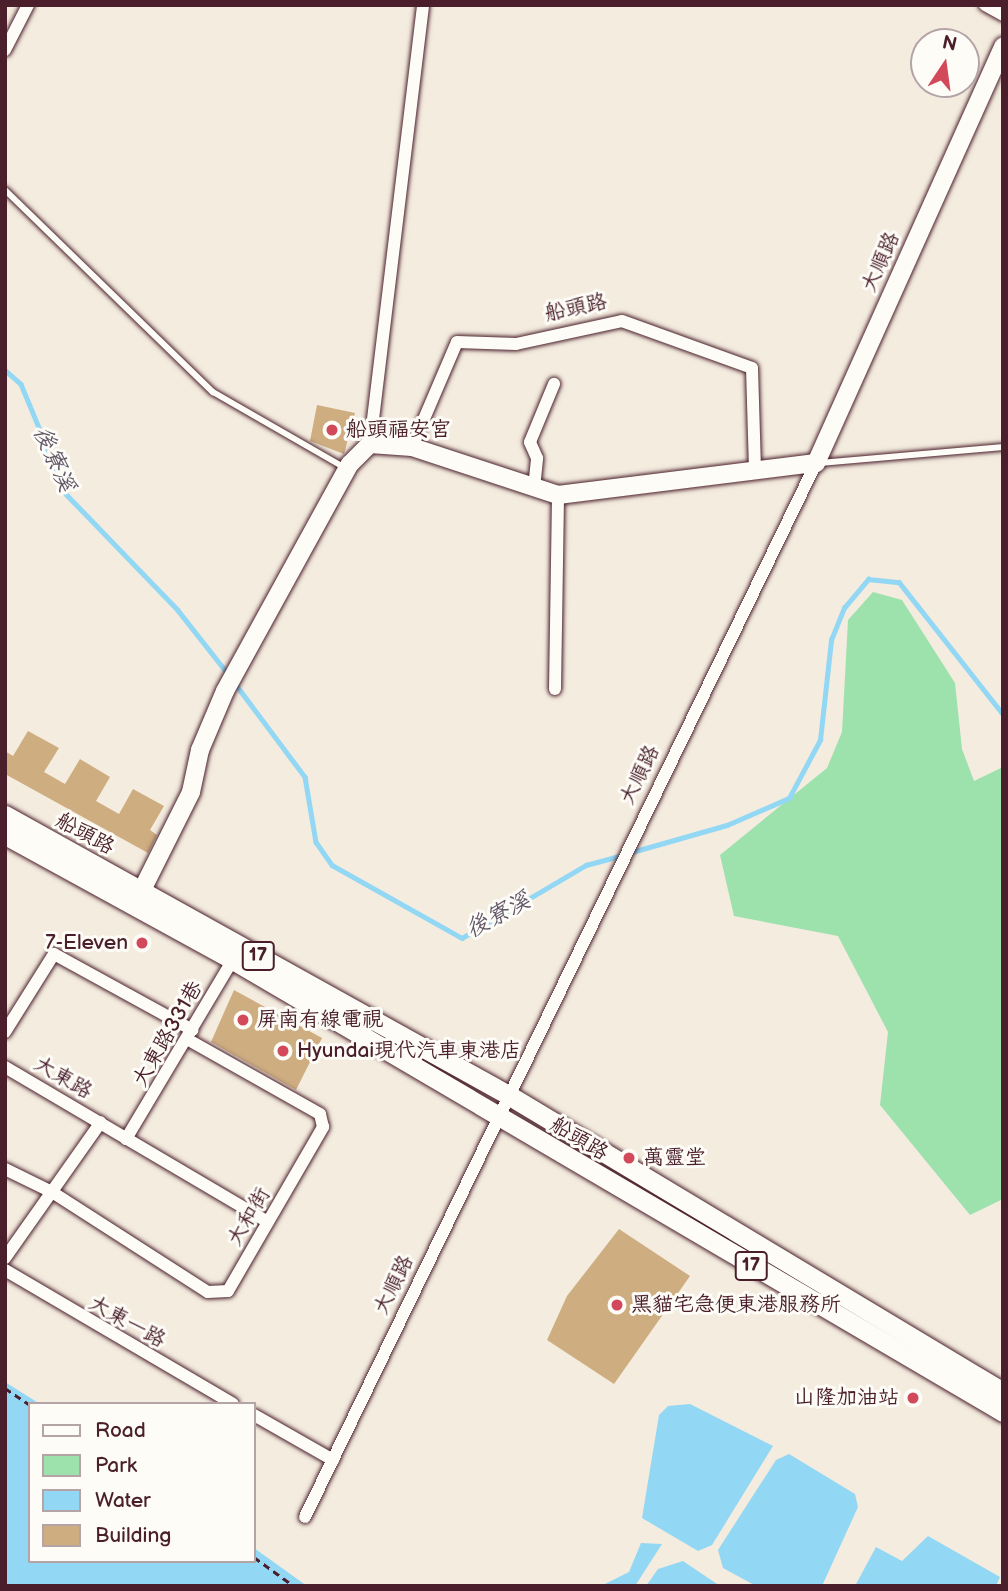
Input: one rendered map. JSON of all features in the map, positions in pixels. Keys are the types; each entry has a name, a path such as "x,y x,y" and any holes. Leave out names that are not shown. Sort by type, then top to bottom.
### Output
{"main road":[{"name":"船頭路","path":"5,815 138,899"},
{"name":"船頭路","path":"5,835 138,899 510,1096 715,1216 958,1374 1003,1412"},
{"name":"船頭路","path":"237,953 501,1119 701,1238 958,1374 1003,1392"},
{"path":"701,1238 715,1216"}],"street":[{"path":"5,50 28,5"},
{"path":"138,899 191,792 200,750 225,691 347,470 370,444 423,5"},
{"path":"985,5 1003,15"},
{"name":"大順路","path":"305,1517 501,1119 816,463 1003,46"},
{"name":"船頭路","path":"411,447 457,342 516,344 622,321 752,368 755,468"},
{"path":"534,488 537,458 530,442 554,384"},
{"path":"370,444 411,447 558,495 755,468 816,463"},
{"path":"555,689 558,495"},
{"name":"大東路331巷","path":"126,1139 237,953"},
{"name":"大和街","path":"5,1032 54,954 320,1114 323,1127 228,1291 208,1292 52,1192"},
{"name":"大東路","path":"5,1068 268,1222"},
{"path":"5,1258 101,1122"},
{"path":"5,1169 52,1192"},
{"name":"大東一路","path":"5,1270 230,1402"},
{"path":"256,1416 333,1460"}],"lane":[{"path":"5,190 213,392 347,470"},
{"path":"816,463 1003,447"}],"path":[{"path":"5,1388 28,1404"},
{"path":"256,1558 294,1586"}],"green space":[{"path":"873,592 902,600 955,683 962,749 974,781 1003,767 1003,1199 970,1215 880,1105 888,1032 838,936 734,916 720,855 827,768 842,732 848,620"}],"water":[{"path":"5,1382 37,1402 28,1402 28,1563 256,1563 256,1549 307,1586 5,1586"},
{"path":"690,1404 773,1446 712,1545 698,1551 642,1518 659,1415 668,1406"},
{"path":"789,1454 855,1494 858,1507 822,1586 756,1586 723,1568 718,1550 776,1460"},
{"path":"928,1536 1000,1577 996,1586 855,1586 876,1547 902,1561"},
{"path":"641,1543 662,1544 635,1586 601,1586 629,1572"},
{"path":"683,1561 720,1586 646,1586 658,1569"}],"building":[{"name":"船頭福安宮","path":"317,405 355,413 344,454 310,441"},
{"path":"28,731 59,748 44,772 65,784 80,759 110,777 96,801 119,814 133,789 164,806 150,830 157,835 148,853 5,774 5,751 13,756"},
{"path":"234,990 322,1038 296,1090 211,1042"},
{"name":"黑貓宅急便東港服務所","path":"619,1229 690,1276 614,1384 547,1340 567,1296"}],"waterway":[{"name":"後寮溪","path":"5,370 21,384 67,495 177,609 229,675"},
{"name":"後寮溪","path":"632,852 727,825 789,798 820,740 831,640 844,608 868,579 899,582 1003,714"},
{"name":"後寮溪","path":"234,682 305,777 316,842 332,865 462,938 586,865 623,855"}],"place":[{"name":"船頭福安宮","path":"332,430"},
{"name":"7-Eleven","path":"142,943"},
{"name":"屏南有線電視","path":"243,1020"},
{"name":"Hyundai現代汽車東港店","path":"283,1051"},
{"name":"萬靈堂","path":"629,1158"},
{"name":"黑貓宅急便東港服務所","path":"617,1305"},
{"name":"山隆加油站","path":"913,1398"}]}
